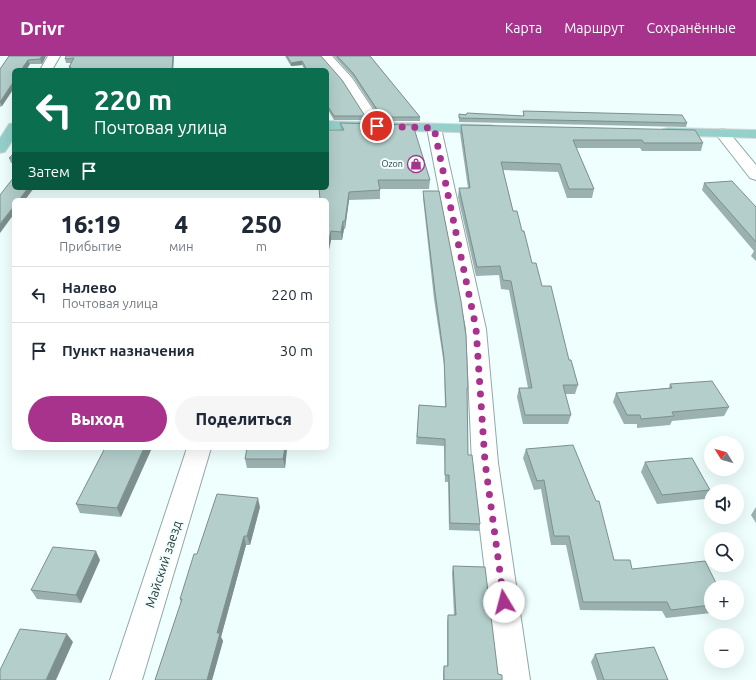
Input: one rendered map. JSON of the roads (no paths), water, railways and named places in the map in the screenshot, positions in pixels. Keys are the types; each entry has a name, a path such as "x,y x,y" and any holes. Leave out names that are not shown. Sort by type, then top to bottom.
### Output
{"main road":[{"path":"0,123 12,122"},
{"path":"329,125 506,129"},
{"path":"0,149 12,130"},
{"path":"658,132 756,134"}],"street":[{"path":"47,68 54,56"},
{"path":"326,56 348,81 377,126"},
{"path":"434,128 476,328 485,462 514,680"},
{"path":"722,134 756,175"},
{"name":"Майский заезд","path":"126,680 198,450"}],"place":[{"name":"Ozon","path":"416,164"}]}
